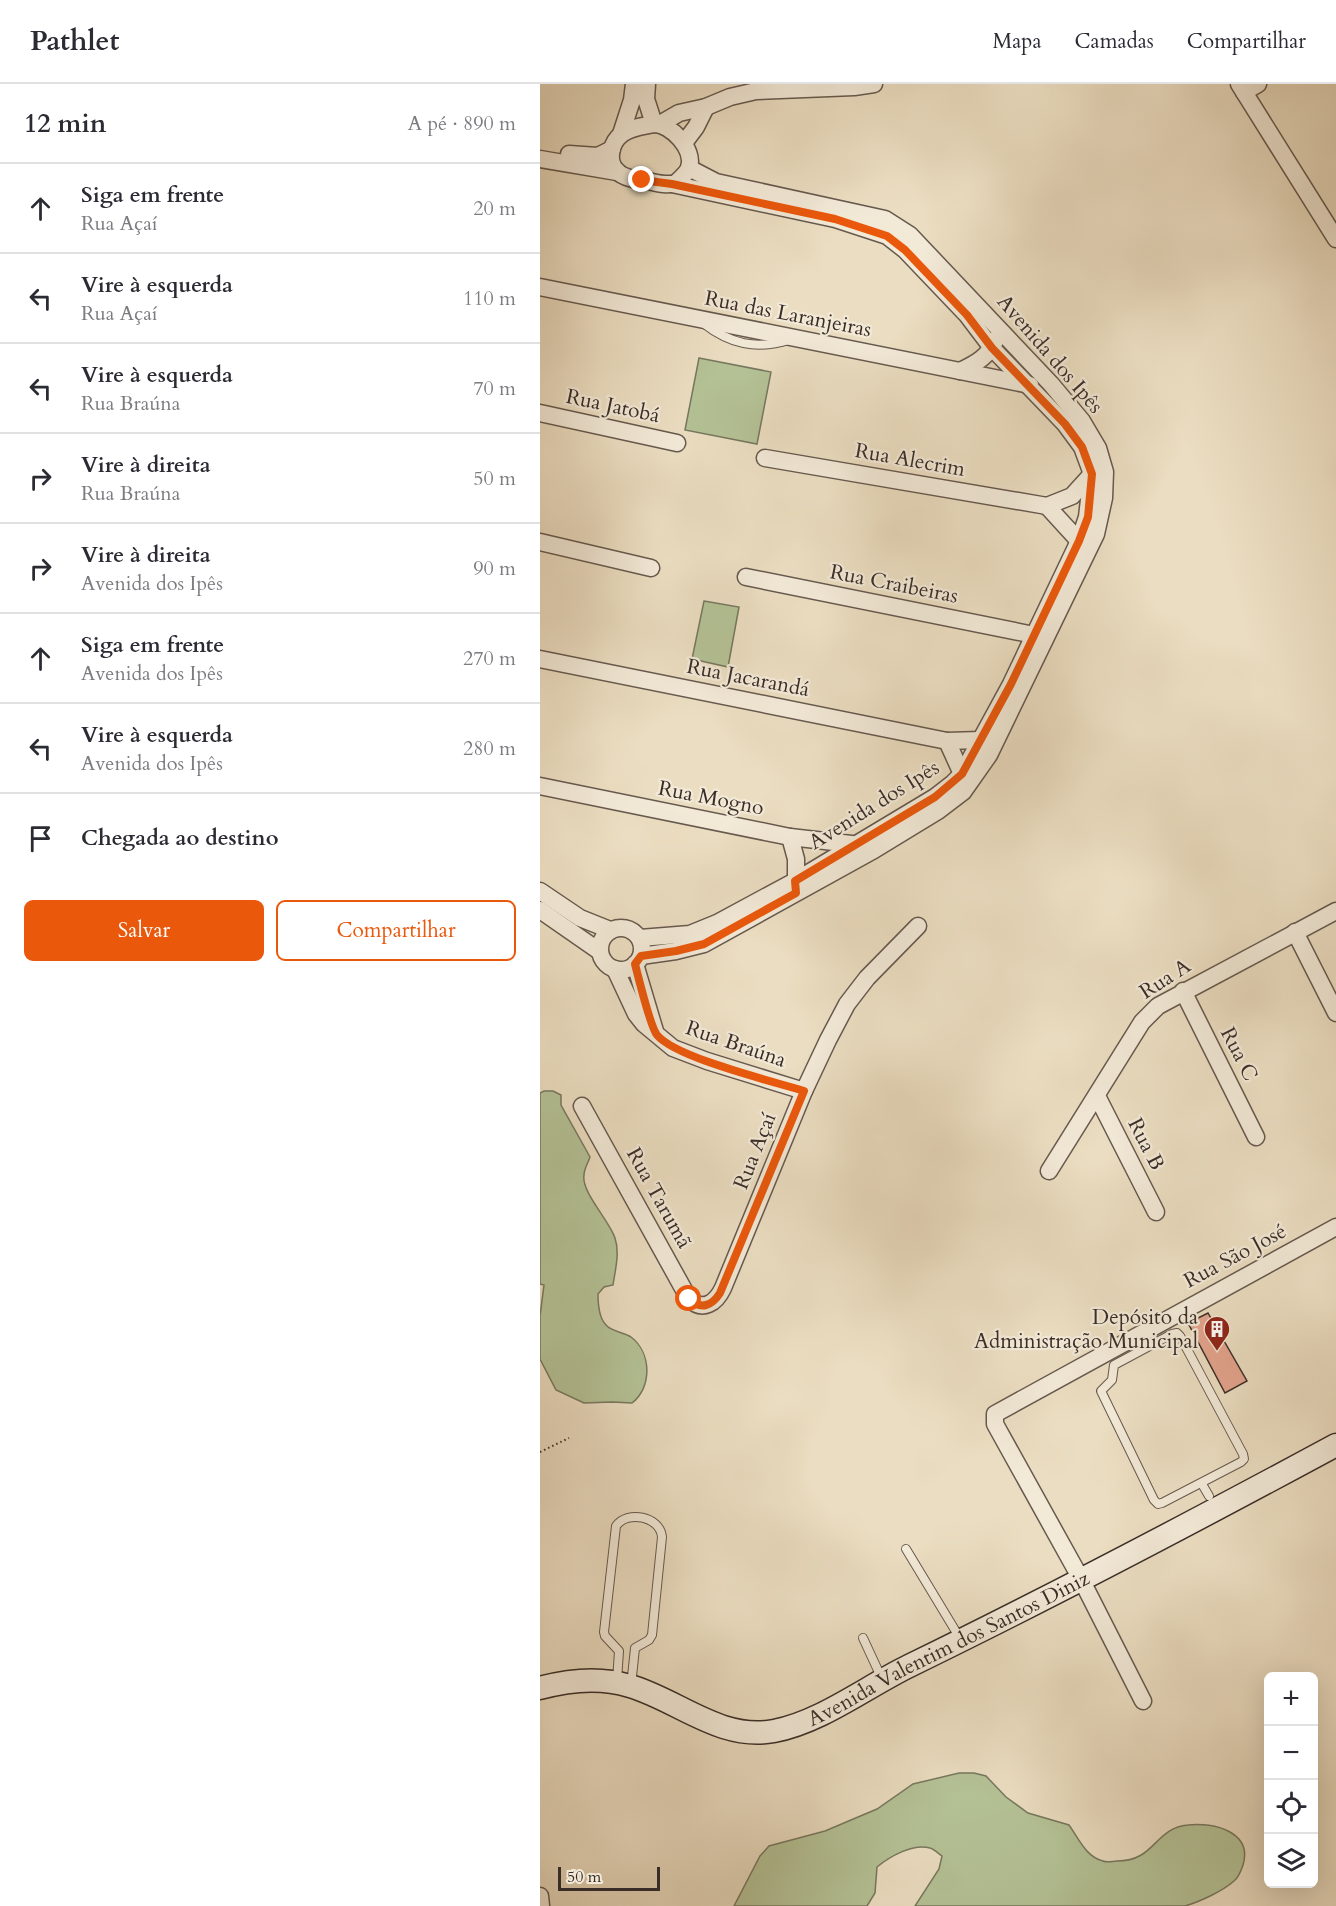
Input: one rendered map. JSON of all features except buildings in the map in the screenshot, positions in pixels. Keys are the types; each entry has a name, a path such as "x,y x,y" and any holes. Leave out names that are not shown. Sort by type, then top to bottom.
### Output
{"street":[{"path":"617,172 612,164 612,149 621,134 632,100 634,84"},
{"path":"647,84 646,99 657,124 684,143 689,153 689,168 676,183 672,184"},
{"path":"621,134 657,124 679,113 756,91 854,87 874,84"},
{"path":"1247,87 1336,239"},
{"path":"684,143 696,128 706,107"},
{"path":"540,148 586,156 598,156 612,149"},
{"name":"Avenida dos Ipês","path":"540,159 617,172 642,180 672,184 835,219 887,236 913,258 967,315 992,348 1065,424 1082,447 1092,474 1088,517 1079,541 1011,684 962,774 935,797 704,944 638,960 627,969 615,969"},
{"name":"Avenida dos Ipês","path":"540,891 580,918 610,930 618,927 627,928 640,938 690,934 874,850 938,811 963,792 989,755 1096,534 1104,498 1105,472 1098,448 1082,422 1001,329 910,235 885,219 866,213 716,182 689,168"},
{"name":"Rua das Laranjeiras","path":"540,287 1028,385 1051,384"},
{"path":"960,371 978,363 992,348 1001,329"},
{"name":"Rua Jatobá","path":"540,413 677,443"},
{"name":"Rua Alecrim","path":"765,458 1047,507"},
{"path":"1079,541 1047,507 1072,496 1092,474"},
{"path":"540,542 651,568"},
{"name":"Rua Craibeiras","path":"746,577 1034,635"},
{"name":"Rua Jacarandá","path":"540,659 946,741 980,740"},
{"path":"946,741 962,774"},
{"name":"Rua Mogno","path":"540,786 790,837 858,844 874,850"},
{"path":"790,837 796,859 796,887"},
{"path":"540,910 599,951"},
{"name":"Rua A","path":"1049,1171 1142,1022 1158,1006 1336,911"},
{"name":"Rua Açaí","path":"701,1306 716,1300 723,1288 804,1091 847,1004 867,978 918,926"},
{"path":"610,930 604,935 599,951 608,966 615,969"},
{"path":"1295,932 1336,1013"},
{"path":"638,960 642,947 640,938"},
{"name":"Rua Braúna","path":"638,960 656,1034"},
{"name":"Rua Braúna","path":"615,969 636,1014 673,1048 804,1091"},
{"name":"Rua C","path":"1183,992 1256,1137"},
{"name":"Rua B","path":"1097,1096 1156,1212"},
{"name":"Rua Tarumã","path":"582,1106 689,1299 701,1306"},
{"name":"Rua São José","path":"1081,1579 995,1424 994,1417 997,1411 1336,1227"},
{"name":"Avenida Valentim dos Santos Diniz","path":"540,1688 569,1682 624,1684 736,1731 774,1731 807,1721 882,1679 1081,1579 1209,1496 1336,1445"},
{"path":"1081,1579 1143,1701"}],"lane":[{"path":"1177,1333 1180,1336 1243,1454 1241,1462 1209,1496 1162,1503 1154,1500 1101,1395 1101,1391 1112,1380 1114,1365 1172,1334 1177,1333"},
{"path":"628,1518 640,1518 656,1524 662,1537 652,1635 649,1640 635,1648 624,1684 619,1650 604,1632 616,1526 620,1521 628,1518"},
{"path":"906,1549 961,1640"},
{"path":"862,1638 882,1679"}],"path":[{"path":"540,1452 569,1438"}],"green space":[{"path":"699,358 771,372 757,444 685,430"},
{"path":"704,601 739,607 728,667 692,659"},
{"path":"553,1091 561,1095 561,1105 590,1157 584,1173 584,1182 615,1238 617,1256 613,1285 604,1287 598,1294 599,1306 606,1325 631,1337 643,1352 647,1370 646,1380 639,1397 632,1403 584,1403 556,1390 540,1359 540,1316 544,1285 540,1284 540,1093"},
{"path":"959,1773 986,1776 1006,1797 1028,1813 1069,1825 1087,1852 1105,1862 1130,1860 1140,1856 1177,1827 1209,1825 1237,1837 1245,1854 1243,1865 1237,1878 1229,1885 1211,1896 1185,1906 915,1906 939,1869 942,1856 930,1848 916,1847 895,1855 877,1867 875,1893 867,1906 734,1906 760,1856 769,1846 825,1831 877,1809 913,1784"}],"place":[{"name":"Depósito da Administração Municipal","path":"1217,1352"}],"route":[{"path":"642,180 672,184 835,219 887,236 905,250 967,315 992,348 1065,424 1082,447 1092,474 1088,517 1079,541 1011,684 962,774 935,797 795,881 796,893 704,944 641,956 635,964 656,1034 673,1048 804,1091 720,1293 716,1300 708,1305 701,1306 689,1299"}]}
